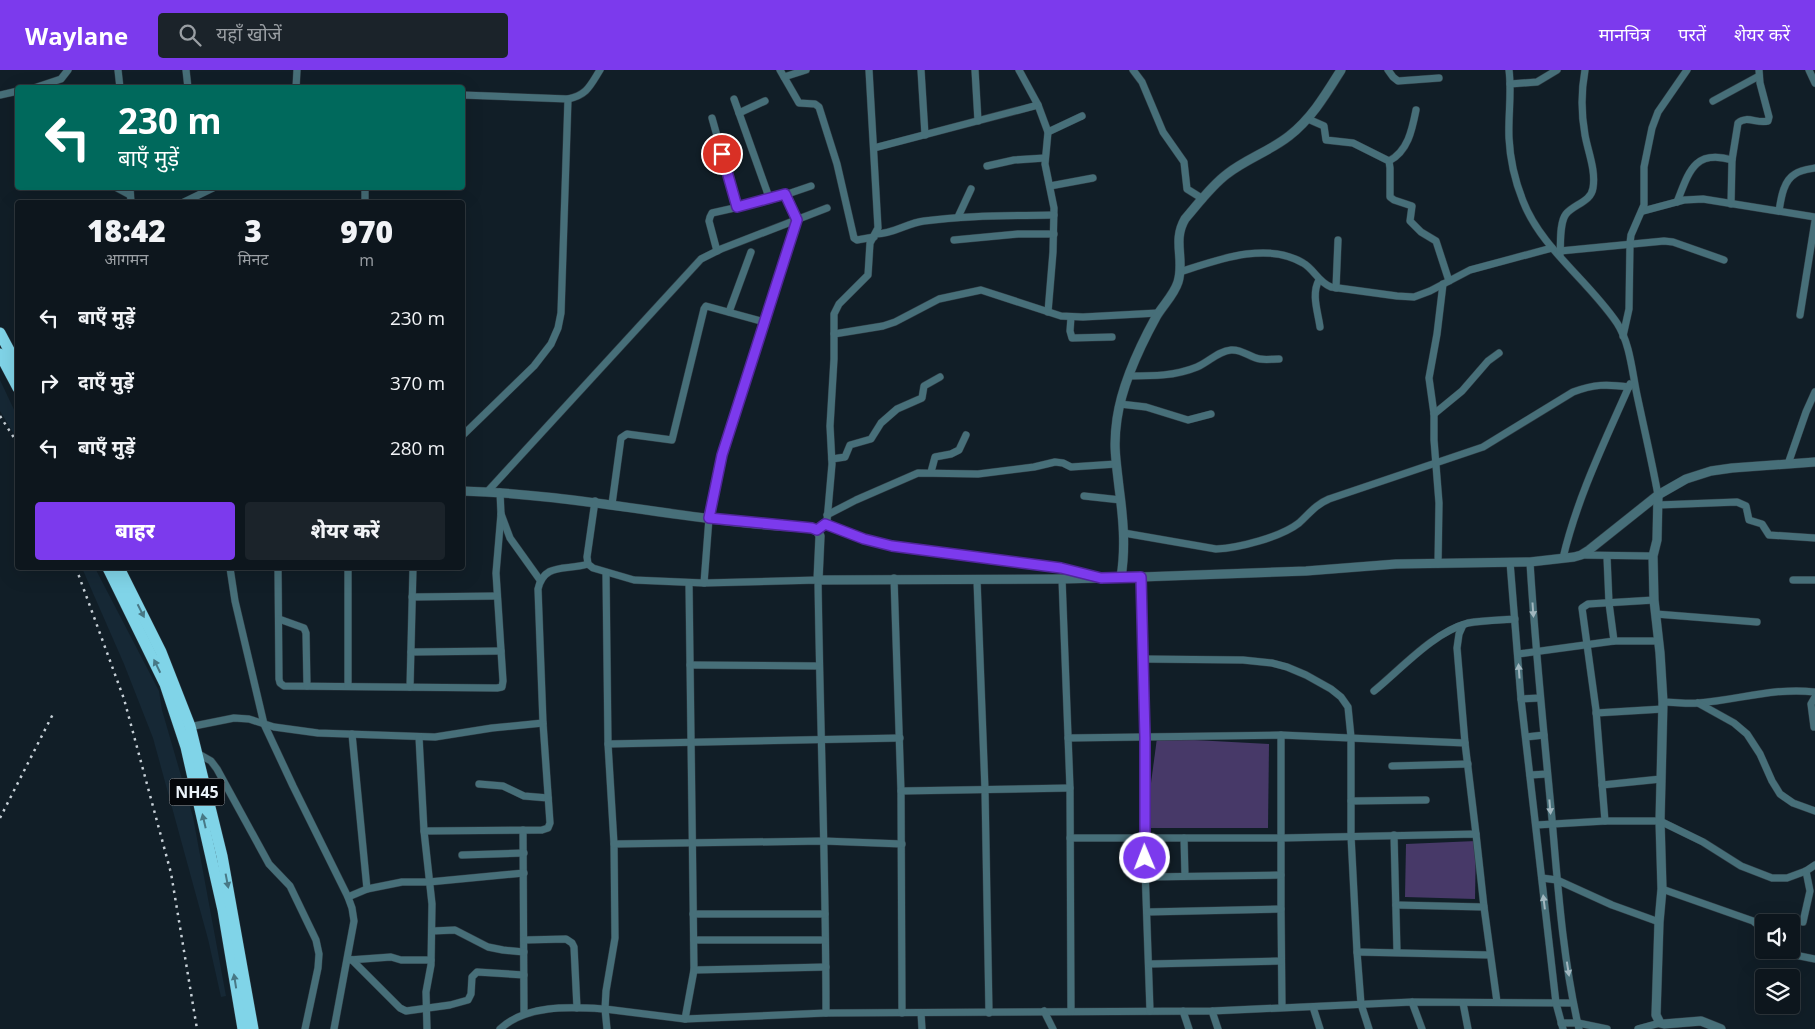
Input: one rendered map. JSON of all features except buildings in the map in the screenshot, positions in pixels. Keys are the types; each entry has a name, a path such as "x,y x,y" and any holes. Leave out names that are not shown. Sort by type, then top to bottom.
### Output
{"highway":[{"path":"0,333 15,361"},
{"path":"0,354 15,382"},
{"name":"NH45","path":"109,570 197,753 236,922 253,1029"},
{"name":"NH45","path":"120,570 161,652 185,728 217,877 243,1029"}],"street":[{"path":"48,85 61,78 68,70"},
{"path":"118,70 120,85"},
{"path":"186,70 188,85"},
{"path":"296,70 296,85"},
{"path":"465,95 568,99 585,94 600,70"},
{"path":"780,70 799,103 815,104 819,107 837,164 854,238 857,240 890,233 922,221 958,217 1054,215"},
{"path":"784,77 806,70"},
{"path":"826,1013 822,740 819,666 818,580 820,536 821,527 827,515 832,459 830,414 834,359 834,314 836,307 868,275 870,243 875,235 878,224 869,70"},
{"path":"921,70 925,135"},
{"path":"975,70 978,121"},
{"path":"1019,70 1038,105 1048,132 1045,158 1054,215 1048,312"},
{"path":"1133,70 1142,82 1163,132 1184,162 1187,189 1203,199"},
{"path":"1121,577 1124,533 1114,438 1120,404 1129,376 1158,313 1174,292 1180,272 1178,243 1180,227 1225,176 1288,136 1308,119 1324,98 1341,70"},
{"path":"1388,70 1398,81 1439,78"},
{"path":"1509,70 1509,138 1515,176 1532,220 1552,248 1560,253 1588,286 1624,336 1631,361 1658,500 1657,540 1653,556 1654,600 1663,705 1660,821 1662,889 1655,1002 1656,1015 1660,1023"},
{"path":"1510,84 1537,82 1557,70"},
{"path":"1560,253 1564,218 1567,213 1590,195 1594,187 1592,164 1585,135 1582,111 1582,85 1586,70"},
{"path":"1624,336 1629,309 1631,235 1643,211 1645,198 1644,167 1652,128 1658,112 1687,70"},
{"path":"1809,70 1815,83"},
{"path":"1713,101 1759,73 1769,117 1768,121 1763,122 1747,119 1738,123 1732,160 1731,204"},
{"path":"0,95 15,92"},
{"path":"465,433 534,366 551,344 558,328 561,313 568,99"},
{"path":"734,99 770,200"},
{"path":"739,113 765,101"},
{"path":"874,148 1038,105"},
{"path":"1388,161 1397,156 1407,142 1412,132 1416,110"},
{"path":"1048,132 1082,116"},
{"path":"712,118 737,207"},
{"path":"1308,119 1324,126 1326,140 1353,143 1388,161 1390,168 1390,197 1412,206 1410,221 1421,232 1436,241 1446,282 1429,378 1434,414 1439,503 1438,564"},
{"path":"1677,202 1690,171 1700,160 1715,156 1732,160"},
{"path":"988,166 1014,160 1045,158"},
{"path":"1779,211 1784,189 1790,178 1797,173 1815,168"},
{"path":"1050,186 1093,178"},
{"path":"717,251 710,217 712,213 770,200 811,186"},
{"path":"958,217 971,189"},
{"path":"187,200 199,191"},
{"path":"704,583 709,518 722,455 797,220 785,194"},
{"path":"1643,211 1694,199 1779,211 1815,219 1800,315"},
{"path":"487,492 701,259 827,208"},
{"path":"954,240 1018,234 1054,234"},
{"path":"1336,288 1338,240"},
{"path":"1560,253 1630,243 1673,242 1724,260"},
{"path":"1180,272 1231,256 1274,253 1304,263 1319,280 1327,285 1336,288 1405,297 1422,295 1470,270 1552,248"},
{"path":"729,312 751,252"},
{"path":"1319,280 1315,295 1320,327"},
{"path":"834,334 883,326 940,299 975,290 992,292 1061,316 1158,313"},
{"path":"612,504 621,438 627,434 672,440 704,309 709,306 764,322"},
{"path":"1071,316 1070,331 1072,338 1112,338"},
{"path":"1129,376 1176,374 1199,366 1220,354 1232,350 1240,350 1259,359 1280,359"},
{"path":"1434,414 1462,391 1488,361 1498,353"},
{"path":"832,459 845,457 850,445 871,439 881,423 900,406 922,398 924,386 940,377"},
{"path":"1564,558 1570,528 1634,377"},
{"path":"1124,533 1205,548 1228,549 1291,528 1299,523 1311,510 1330,499 1483,447 1573,392 1587,386 1600,384 1629,387"},
{"path":"1788,464 1815,392"},
{"path":"1120,404 1146,406 1188,420 1210,414"},
{"path":"932,472 936,457 959,450 966,435"},
{"path":"827,515 918,473 983,473 1055,462 1072,467 1116,464"},
{"path":"1582,555 1686,479 1711,471 1759,465 1815,462"},
{"path":"465,491 500,492 595,501 709,518 812,528 821,527 892,546 1061,568 1101,578"},
{"path":"278,570 280,683 284,686 502,687 496,573 501,514 500,492"},
{"path":"1084,496 1121,500"},
{"path":"1658,500 1743,503 1746,506 1749,520 1762,524 1769,535 1815,538"},
{"path":"595,501 587,557 588,564 606,573 634,580 688,583 894,578 977,580 1141,577 1306,571 1396,564 1530,562 1582,555 1607,557 1653,556"},
{"path":"501,514 510,538 540,580"},
{"path":"1607,557 1609,603 1614,641"},
{"path":"1510,562 1521,699 1556,1003 1562,1026 1607,1029"},
{"path":"1530,562 1536,652 1557,880 1573,1003 1579,1026"},
{"path":"424,831 542,830 548,828 550,823 543,723 538,589 540,580 552,570 588,564"},
{"path":"230,570 237,610 264,724 352,908 354,922 349,960 334,1029"},
{"path":"348,570 348,686"},
{"path":"410,687 413,570"},
{"path":"606,573 608,744 614,844 615,938 606,991 607,1029"},
{"path":"1141,577 1145,738 1144,839 1150,1011"},
{"path":"894,578 902,844 902,1013"},
{"path":"1062,579 1070,788 1071,1011"},
{"path":"977,580 985,790 989,1013"},
{"path":"1792,580 1815,580"},
{"path":"685,1019 694,970 688,583"},
{"path":"412,597 497,596"},
{"path":"1605,821 1596,712 1582,608 1588,604 1654,600"},
{"path":"1656,614 1757,622"},
{"path":"278,618 304,628 306,633 308,686"},
{"path":"1374,691 1428,644 1449,630 1477,622 1515,619"},
{"path":"1463,625 1457,641 1457,648 1465,743 1497,1002"},
{"path":"1518,654 1614,641 1658,641"},
{"path":"411,652 501,651"},
{"path":"1143,659 1251,660 1287,667 1332,689 1348,707 1351,737 1351,836 1357,952 1361,1004 1369,1029"},
{"path":"690,665 819,666"},
{"path":"1596,712 1698,703 1776,691 1797,690 1815,692"},
{"path":"1814,727 1811,704 1815,697"},
{"path":"1521,699 1540,698"},
{"path":"1698,703 1734,722 1747,734 1760,754 1780,794 1793,803 1815,811"},
{"path":"185,728 234,718 318,733 435,737 543,723"},
{"path":"352,734 367,889"},
{"path":"1068,738 1281,735 1465,743"},
{"path":"1281,735 1282,838 1280,909 1282,1007"},
{"path":"1526,737 1544,735"},
{"path":"419,737 432,931 431,960 426,992 427,1029"},
{"path":"608,744 900,738"},
{"path":"197,753 211,761 217,769 269,864 290,886 296,896 316,940 319,954 318,968 305,1029"},
{"path":"1392,766 1468,764"},
{"path":"1530,776 1547,774"},
{"path":"1602,785 1661,779"},
{"path":"479,784 497,785 524,796 548,798"},
{"path":"901,791 1070,788"},
{"path":"1351,801 1426,800"},
{"path":"1536,825 1605,821 1660,821 1703,842 1736,864 1764,875 1783,879 1806,871 1815,865"},
{"path":"523,830 524,1014"},
{"path":"1070,838 1282,838 1476,834"},
{"path":"1394,835 1397,952"},
{"path":"1184,838 1185,876"},
{"path":"614,844 824,842 902,844"},
{"path":"462,855 524,853"},
{"path":"1803,922 1809,898 1809,884 1806,871"},
{"path":"348,897 367,889 402,882 429,882 524,873"},
{"path":"1146,877 1281,875"},
{"path":"1542,878 1557,880 1612,905 1659,922"},
{"path":"1662,889 1755,923"},
{"path":"1396,905 1484,907"},
{"path":"1147,912 1280,909"},
{"path":"694,914 825,914"},
{"path":"432,931 455,930 488,947 524,952"},
{"path":"524,940 566,939 572,943 574,948 577,1008"},
{"path":"694,940 825,940"},
{"path":"1357,952 1490,954"},
{"path":"1800,956 1815,959"},
{"path":"349,960 391,957 402,960 431,960"},
{"path":"349,960 402,1010 450,1005 468,1000 472,977 477,972 524,975"},
{"path":"1149,964 1282,961"},
{"path":"694,970 826,967"},
{"path":"500,1029 510,1020 524,1014 564,1008 605,1009 685,1019 826,1013 1212,1011 1412,1002 1573,1003"},
{"path":"1412,1002 1422,1029"},
{"path":"1464,1003 1468,1029"},
{"path":"1313,1007 1320,1029"},
{"path":"1044,1011 1053,1029"},
{"path":"1183,1011 1189,1029"},
{"path":"1212,1011 1218,1029"},
{"path":"921,1013 922,1029"},
{"path":"1638,1029 1660,1023 1701,1021 1721,1029"}],"shaded area":[{"path":"0,380 15,412 15,436 0,411"},
{"path":"83,570 96,570 159,691 162,710 193,817 226,996 221,997 208,939 153,738 124,664"},
{"path":"1157,738 1269,744 1268,828 1145,828"},
{"path":"1476,841 1475,899 1405,897 1406,844"}],"railway":[{"path":"0,416 15,439"},
{"path":"77,570 124,699 171,873 197,1029"},
{"path":"0,818 54,712"}],"route":[{"path":"722,154 737,207 770,200 785,194 797,220 722,455 709,518 817,530 825,524 864,539 892,546 1061,568 1101,578 1141,577 1145,738 1145,858"}]}
